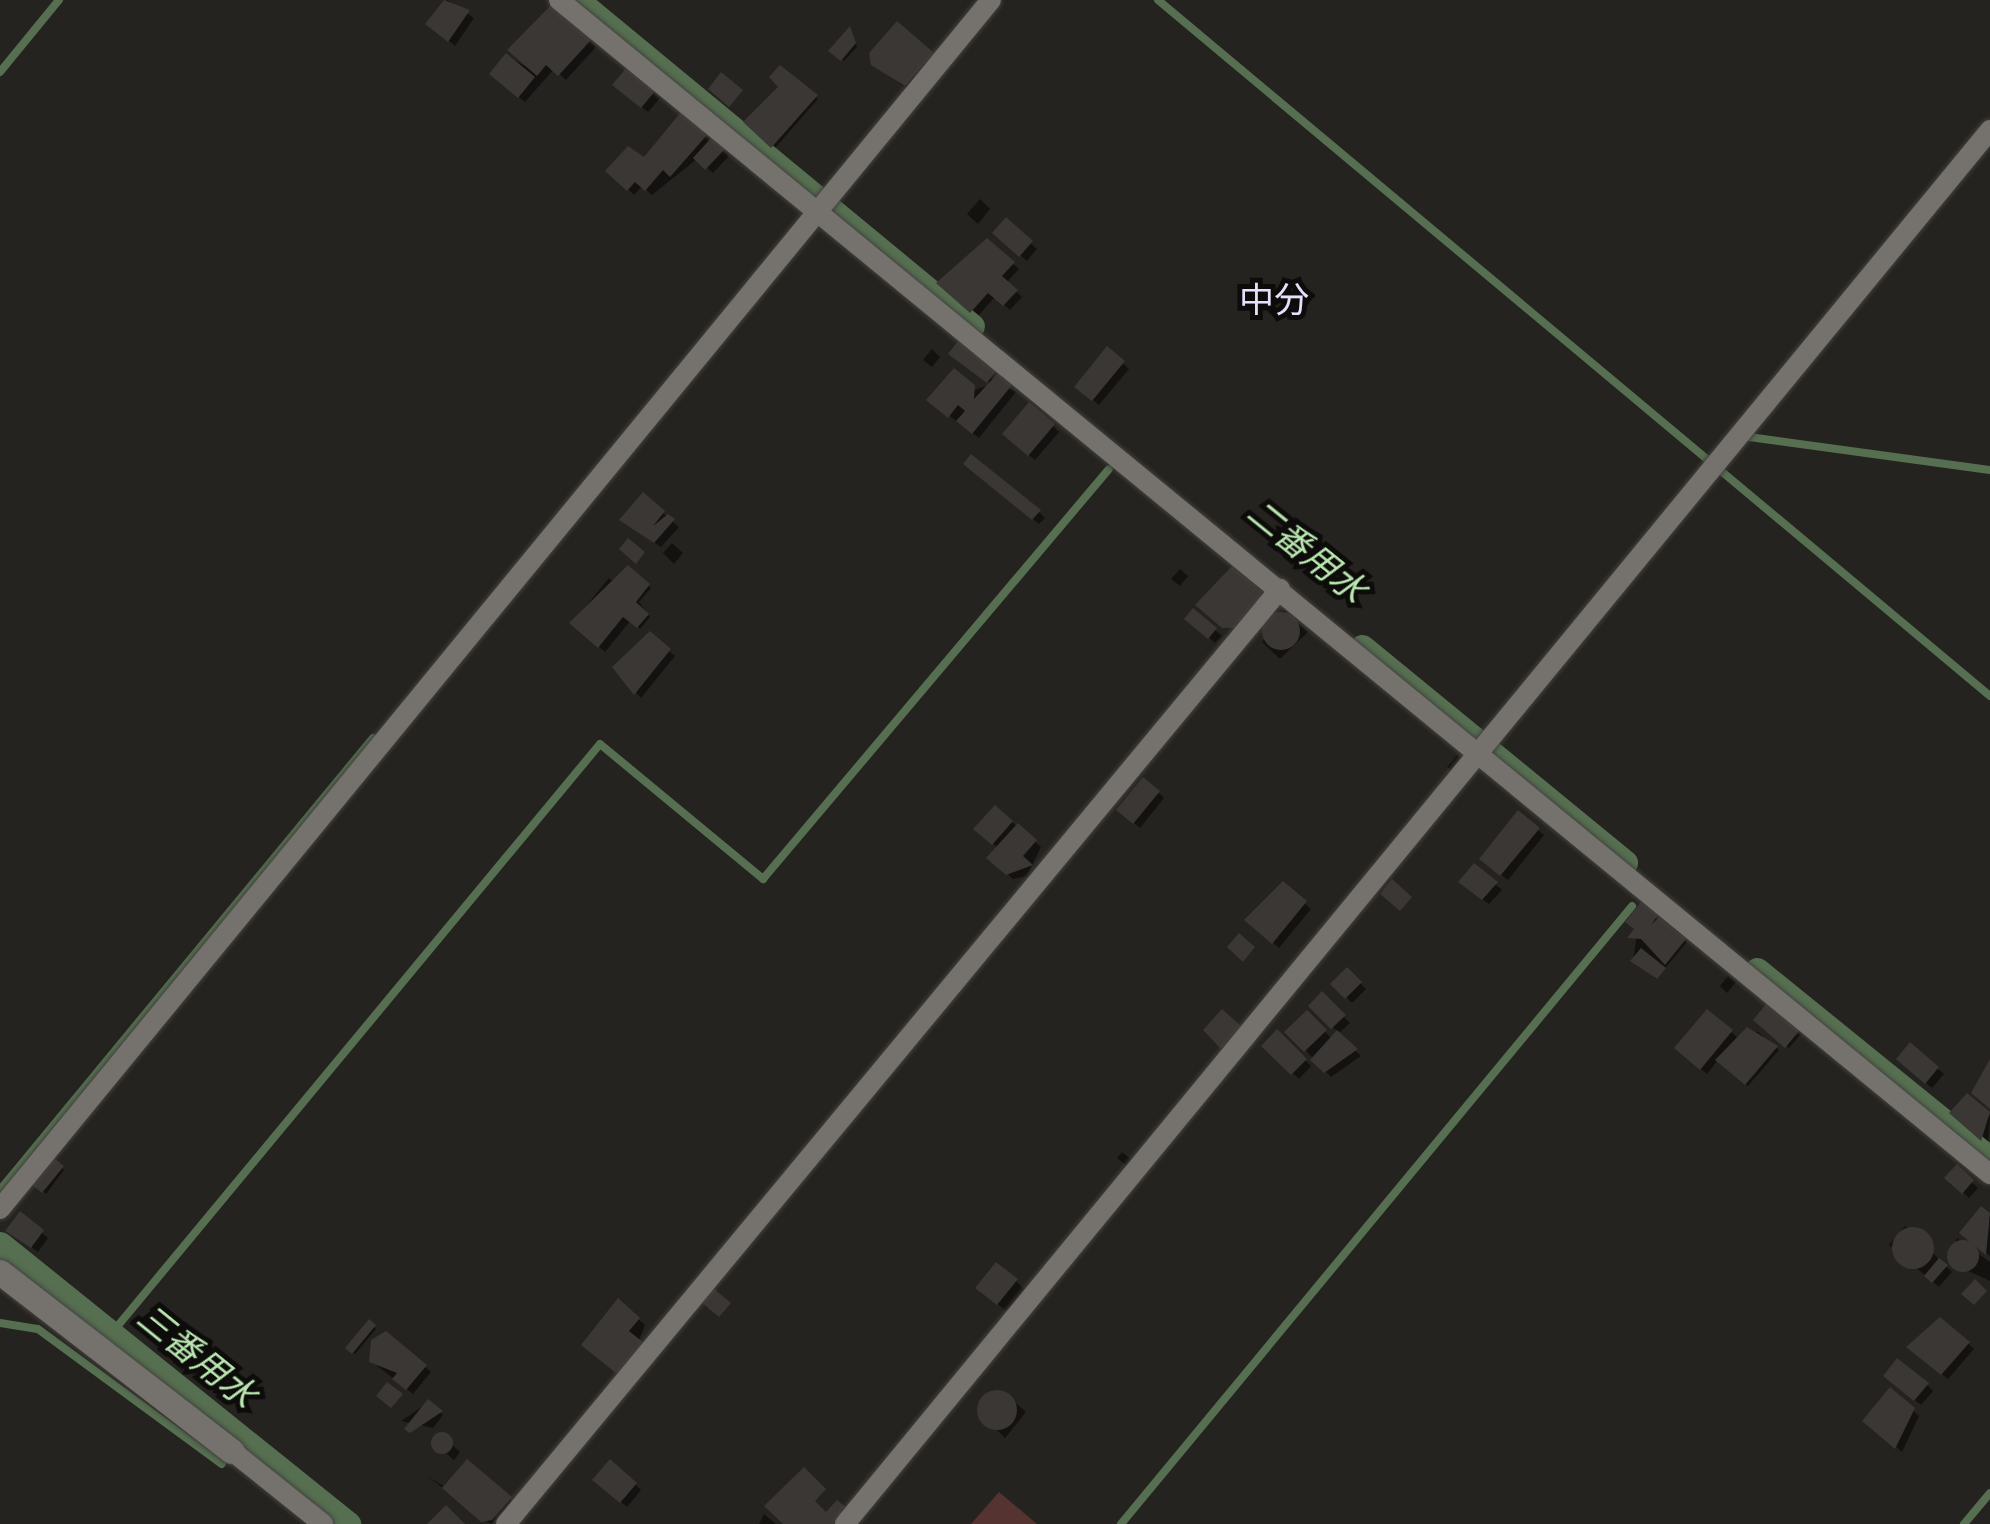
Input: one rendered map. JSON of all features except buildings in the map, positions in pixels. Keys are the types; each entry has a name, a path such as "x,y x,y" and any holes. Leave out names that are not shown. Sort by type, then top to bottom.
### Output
{"street":[{"path":"559,0 824,207 1280,589 1485,750 1990,1174"},
{"path":"0,1209 991,0"},
{"path":"845,1524 1485,750 1990,130"},
{"path":"506,1524 1280,589"},
{"path":"0,1272 322,1524"}],"shaded area":[{"path":"999,1492 1037,1524 971,1524"}],"waterway":[{"path":"0,72 59,0"},
{"name":"二番用水","path":"577,0 972,326"},
{"path":"1158,0 1990,696"},
{"path":"1749,437 1990,470"},
{"path":"111,1334 600,744 763,879 1109,469"},
{"name":"二番用水","path":"1362,647 1625,862"},
{"path":"0,1190 373,738"},
{"path":"1121,1524 1632,906"},
{"name":"二番用水","path":"1757,970 1990,1159"},
{"name":"三番用水","path":"0,1244 348,1524"},
{"path":"0,1323 38,1329 222,1464"},
{"path":"1964,1524 1990,1493"}],"district":[{"name":"中分","path":"1274,301"}]}
